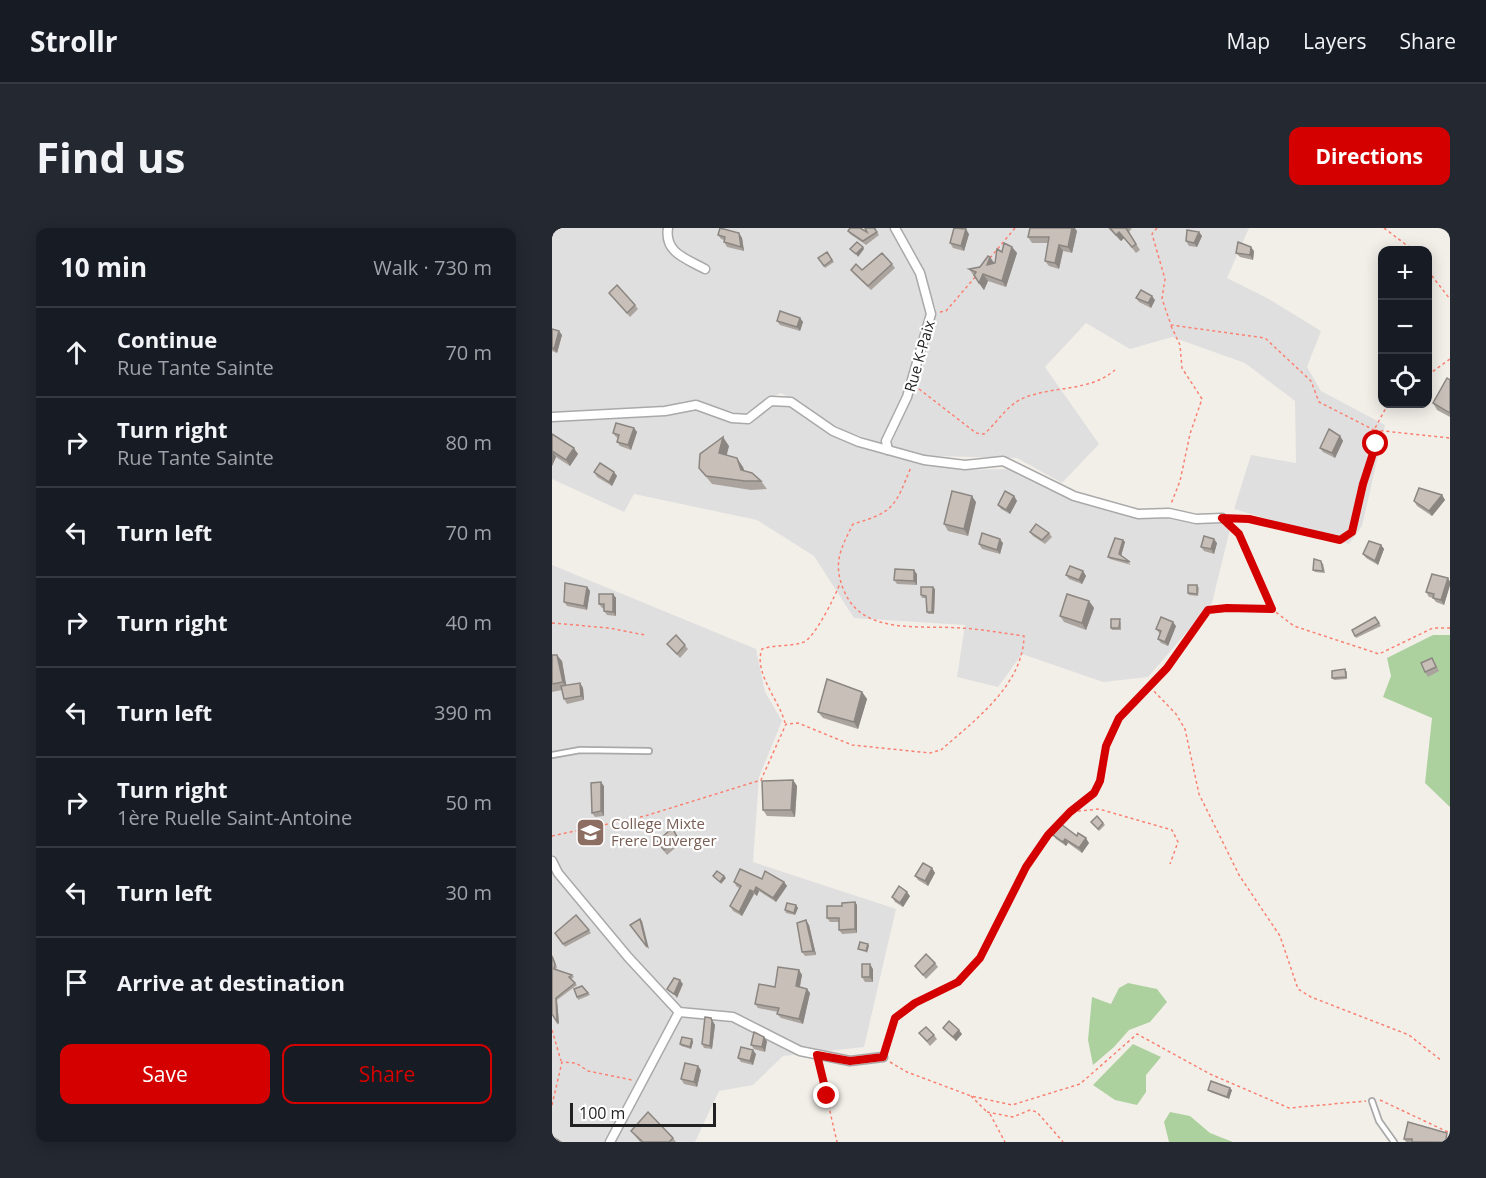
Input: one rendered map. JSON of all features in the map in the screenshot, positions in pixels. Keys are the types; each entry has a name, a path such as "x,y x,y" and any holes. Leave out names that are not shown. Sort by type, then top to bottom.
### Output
{"street":[{"path":"668,228 667,234 678,256 705,269"},
{"name":"Rue K-Paix","path":"888,450 886,441 912,382 931,314 920,273 895,228"},
{"path":"552,417 664,411 696,405 732,418 748,419 771,401 790,402 833,431 915,458 965,465 1003,461 1074,496 1138,514 1169,513 1196,519 1222,518"},
{"path":"552,861 558,873 628,957 679,1012 734,1017 800,1051 817,1055 850,1061 883,1057"},
{"path":"609,1142 679,1012"}],"lane":[{"path":"552,755 580,750 649,751"},
{"path":"1372,1101 1379,1121 1394,1142"}],"path":[{"path":"984,265 1015,228"},
{"path":"1157,228 1152,234 1165,279 1162,299 1180,345 1182,368 1202,399 1169,513"},
{"path":"1384,228 1408,246"},
{"path":"931,314 946,311 977,274"},
{"path":"1432,276 1450,299"},
{"path":"1171,325 1265,338 1311,381 1318,402 1374,430 1450,438"},
{"path":"1432,372 1450,359"},
{"path":"912,382 976,433 984,434 1009,406 1025,397 1096,384 1115,370"},
{"path":"1222,518 1249,519 1340,540 1352,532 1363,484 1376,444 1374,430 1386,408"},
{"path":"786,724 798,723 852,745 930,753 941,750 993,702 1009,681 1018,662 1024,636 960,628 892,625 864,617 851,606 838,577 839,553 853,524 878,517 896,504 915,458"},
{"path":"1222,518 1239,534 1272,609 1294,626 1379,654 1433,628 1450,628"},
{"path":"552,836 645,816 761,780 786,724 763,672 760,656 762,649 804,642 814,634 824,613 834,602 841,583"},
{"path":"1272,609 1208,610 1150,687 1119,718 1106,746 1100,781 1094,793 1070,812 1048,835 1026,867 980,958 958,982 915,1003 895,1018 883,1057 907,1072 971,1096 1012,1105 1080,1084 1137,1034 1210,1074 1289,1108 1382,1100 1450,1133"},
{"path":"552,623 609,628 645,636"},
{"path":"1150,687 1176,714 1185,729 1199,794 1239,875 1280,936 1298,989 1311,997 1410,1035 1442,1061"},
{"path":"1070,812 1099,809 1172,830 1178,843 1170,864"},
{"path":"552,1030 562,1062 552,1105"},
{"path":"817,1055 837,1142"},
{"path":"562,1062 576,1064 588,1071 642,1082"},
{"path":"971,1096 987,1112 1005,1142"},
{"path":"987,1112 1013,1117 1030,1110 1037,1112 1063,1142"}],"shaded area":[{"path":"552,228 893,228 919,274 929,308 906,397 882,444 841,429 781,393 765,400 746,416 694,400 681,402 676,413 697,410 749,424 773,406 789,406 831,434 892,456 960,470 1011,469 1058,493 1120,514 1231,525 1212,603 1148,677 1103,682 1022,654 998,687 957,677 965,625 854,618 814,556 757,520 634,494 624,512 552,479"},
{"path":"901,228 1249,228 1227,278 1267,298 1321,331 1307,367 1321,391 1385,425 1362,526 1349,544 1234,509 1251,455 1296,463 1295,401 1245,363 1172,337 1130,349 1086,323 1045,367 1099,444 1062,483 1017,458 930,456 890,447 925,360 936,309 922,268"},
{"path":"552,565 756,649 765,692 782,721 759,777 753,862 896,909 864,1047 783,1056 753,1085 719,1091 695,1142 552,1142"}],"green space":[{"path":"1433,635 1450,635 1450,807 1425,783 1432,718 1383,697 1391,676 1387,658"},
{"path":"1128,983 1157,989 1167,1002 1150,1022 1129,1030 1093,1065 1088,1040 1092,997 1111,1004 1119,988"},
{"path":"1133,1044 1161,1057 1146,1075 1146,1092 1137,1105 1115,1100 1093,1085"},
{"path":"1170,1112 1190,1116 1210,1133 1233,1142 1169,1142 1164,1122"}],"building":[{"path":"720,228 739,233 741,247 724,242 725,237 718,235"},
{"path":"850,228 860,228 867,232 865,228 874,228 877,232 863,241 848,231"},
{"path":"954,228 966,229 961,246 950,243"},
{"path":"1030,228 1072,228 1068,247 1059,245 1055,263 1045,261 1049,237 1028,237"},
{"path":"1110,228 1126,228 1136,244 1132,247 1119,232 1116,235"},
{"path":"1187,230 1199,232 1194,243 1186,241"},
{"path":"857,242 863,247 856,254 850,249"},
{"path":"1238,242 1251,247 1250,255 1236,253"},
{"path":"1004,243 1012,247 1002,281 983,274 979,283 974,275 976,272 969,269 980,267 988,256 990,257 987,265 995,263 997,249 1002,252"},
{"path":"827,252 832,260 824,266 818,258"},
{"path":"882,253 892,264 868,286 851,270 856,264 862,270"},
{"path":"617,285 635,305 627,313 609,293"},
{"path":"1141,290 1152,296 1148,303 1136,298"},
{"path":"780,311 800,318 797,327 777,321"},
{"path":"552,329 559,331 554,349 552,348"},
{"path":"1447,378 1450,380 1450,413 1433,403"},
{"path":"616,423 634,428 628,445 617,442 619,435 613,433"},
{"path":"1329,429 1340,436 1332,453 1320,448"},
{"path":"552,434 574,448 566,460 552,451"},
{"path":"723,437 719,453 737,458 741,470 752,473 761,481 706,476 699,468 700,454"},
{"path":"600,463 614,472 609,482 594,472"},
{"path":"1419,488 1442,495 1429,511 1414,501"},
{"path":"952,491 972,496 964,529 944,524"},
{"path":"1005,491 1014,496 1006,510 998,505"},
{"path":"1036,524 1049,533 1042,540 1030,532"},
{"path":"982,533 1000,539 997,550 979,544"},
{"path":"1204,536 1214,539 1211,549 1201,547"},
{"path":"1115,538 1123,540 1119,554 1130,562 1108,557"},
{"path":"1369,541 1381,545 1375,561 1363,554"},
{"path":"1314,559 1321,561 1323,571 1313,570"},
{"path":"1070,566 1083,571 1079,580 1066,575"},
{"path":"895,569 914,570 914,581 894,580"},
{"path":"1432,574 1448,578 1441,600 1433,598 1434,594 1426,592"},
{"path":"565,583 587,587 584,606 564,602"},
{"path":"1188,585 1197,585 1197,594 1188,593"},
{"path":"921,587 933,587 932,612 927,612 926,596 921,595"},
{"path":"599,594 613,594 613,612 604,611 604,604 599,604"},
{"path":"1067,594 1089,601 1082,623 1060,616"},
{"path":"1161,617 1173,622 1165,642 1158,639 1161,631 1156,629"},
{"path":"1375,617 1379,623 1355,636 1352,630"},
{"path":"1111,619 1120,619 1119,628 1111,628"},
{"path":"676,635 685,645 677,654 667,644"},
{"path":"552,655 557,655 563,682 552,684"},
{"path":"1432,658 1436,667 1425,672 1421,663"},
{"path":"1345,669 1346,677 1332,678 1332,671"},
{"path":"827,679 862,692 854,722 818,712"},
{"path":"580,683 581,696 564,699 561,686"},
{"path":"793,780 791,810 763,810 762,781"},
{"path":"601,782 601,811 592,813 591,783"},
{"path":"1097,816 1103,823 1098,829 1091,822"},
{"path":"1061,824 1077,836 1078,833 1086,838 1079,848 1053,835"},
{"path":"672,828 678,838 664,850 657,842"},
{"path":"923,863 932,868 925,881 915,876"},
{"path":"740,869 762,879 765,871 784,882 773,898 756,887 754,892 750,890 739,912 730,906 741,886 734,882"},
{"path":"717,871 724,876 720,882 713,876"},
{"path":"899,886 907,892 900,903 892,897"},
{"path":"855,902 855,929 839,930 839,918 827,918 827,906 842,906 842,903"},
{"path":"787,903 796,905 794,913 785,910"},
{"path":"576,915 589,930 563,944 555,933"},
{"path":"640,919 647,947 630,925"},
{"path":"806,920 813,951 802,952 797,923"},
{"path":"860,942 868,944 866,951 858,949"},
{"path":"926,954 935,963 923,975 915,966"},
{"path":"552,956 554,969 572,975 569,977 575,983 556,998 557,1022 552,1014"},
{"path":"862,964 870,964 870,977 862,977"},
{"path":"778,967 799,970 796,986 807,989 799,1019 777,1014 779,1008 755,1004 759,984 775,987"},
{"path":"674,978 680,980 674,994 667,989"},
{"path":"582,986 588,993 577,997 574,989"},
{"path":"705,1017 711,1018 712,1021 710,1046 702,1044"},
{"path":"949,1021 959,1030 953,1037 943,1028"},
{"path":"926,1027 934,1035 927,1041 919,1033"},
{"path":"754,1032 764,1037 762,1047 751,1045"},
{"path":"682,1037 692,1039 690,1047 680,1044"},
{"path":"741,1047 753,1050 750,1061 738,1058"},
{"path":"685,1063 698,1066 694,1082 681,1079"},
{"path":"1211,1081 1230,1088 1227,1097 1208,1090"},
{"path":"648,1112 673,1138 669,1142 643,1142 631,1131"},
{"path":"1408,1122 1447,1133 1446,1139 1450,1139 1449,1142 1412,1142 1412,1139 1404,1139"}],"place":[{"name":"College Mixte Frere Duverger","path":"590,832"}],"route":[{"path":"827,1096 817,1055 850,1061 883,1057 895,1018 915,1003 958,982 980,958 1026,867 1048,835 1070,812 1094,793 1100,781 1106,746 1119,718 1167,668 1208,610 1215,608 1272,609 1269,607 1239,534 1222,518 1249,519 1340,540 1352,532 1363,484 1376,444"}]}
